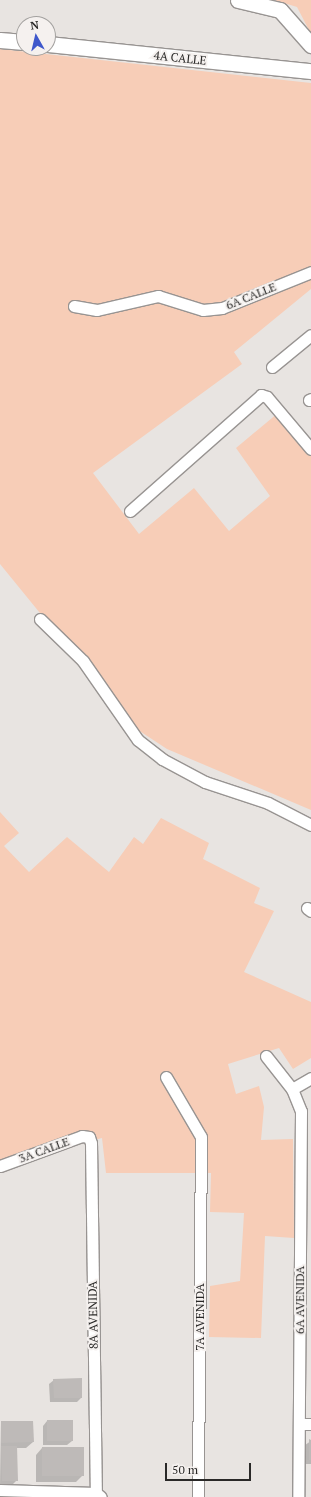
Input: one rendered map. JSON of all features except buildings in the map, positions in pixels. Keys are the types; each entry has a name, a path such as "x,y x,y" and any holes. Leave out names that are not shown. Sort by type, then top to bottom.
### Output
{"street":[{"path":"238,0 280,10 311,45"},
{"path":"0,40 16,41"},
{"name":"4A CALLE","path":"56,45 311,71"},
{"name":"6A CALLE","path":"74,306 97,310 158,296 204,310 222,308 311,272"},
{"path":"272,367 311,335"},
{"path":"130,511 261,395 267,397 311,449"},
{"path":"40,619 83,661 138,740 162,759 198,779 268,803 311,825"},
{"path":"266,1056 292,1089 311,1078"},
{"name":"7A AVENIDA","path":"166,1077 201,1137 198,1497"},
{"name":"6A AVENIDA","path":"292,1089 299,1104 298,1497"},
{"name":"3A CALLE","path":"0,1166 82,1136 89,1137"},
{"name":"8A AVENIDA","path":"89,1137 98,1495"},
{"path":"299,1424 311,1424"},
{"path":"0,1490 98,1495"}],"shaded area":[{"path":"274,0 311,0 311,34 297,7"},
{"path":"0,49 16,51 16,56 56,55 311,83 311,289 234,352 242,364 93,473 139,534 194,488 229,531 270,496 236,448 278,413 311,454 311,810 167,749 132,726 0,564"},
{"path":"0,812 19,833 4,846 29,872 67,837 109,872 134,837 143,844 161,818 209,843 203,859 260,888 254,903 274,911 244,972 311,1002 311,1058 293,1069 279,1048 228,1064 236,1094 259,1086 264,1107 261,1140 293,1139 294,1238 265,1236 261,1338 209,1337 210,1286 240,1281 244,1213 210,1212 211,1173 106,1173 102,1138 0,1164"}]}
